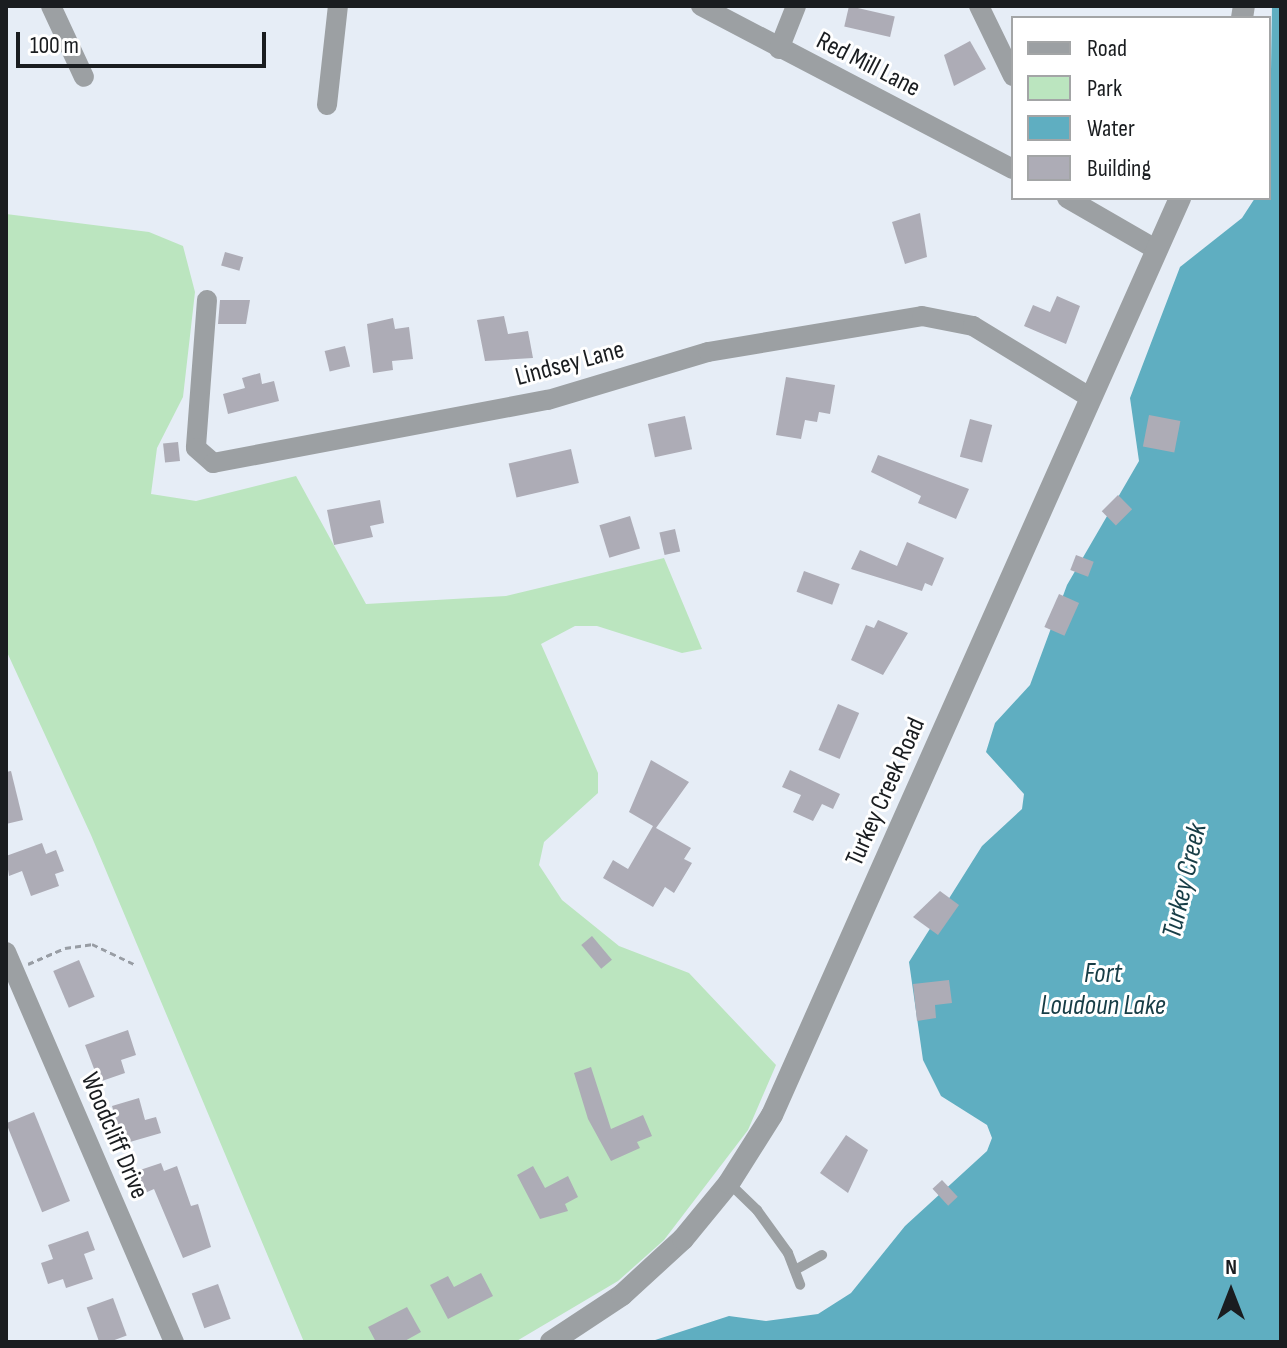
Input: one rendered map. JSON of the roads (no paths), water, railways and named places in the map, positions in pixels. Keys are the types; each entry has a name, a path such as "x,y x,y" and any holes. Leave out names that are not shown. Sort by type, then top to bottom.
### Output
{"street":[{"path":"51,6 84,77"},
{"path":"327,105 338,6"},
{"name":"Red Mill Lane","path":"701,6 1011,168"},
{"path":"779,49 796,6"},
{"path":"979,6 1011,72"},
{"path":"1070,200 1157,250"},
{"name":"Turkey Creek Road","path":"551,1342 622,1295 683,1239 729,1183 772,1115 1179,200"},
{"name":"Lindsey Lane","path":"207,300 196,448 213,463 548,400 708,352 913,317 973,326 1091,398"},
{"name":"Woodcliff Drive","path":"10,961 174,1342"}],"lane":[{"path":"729,1183 757,1210 795,1270 800,1285"},
{"path":"795,1270 822,1255"}],"water":[{"name":"Fort Loudoun Lake","path":"1272,6 1281,6 1281,1342 649,1342 729,1316 766,1321 818,1314 851,1293 905,1226 987,1151 992,1138 987,1125 941,1096 923,1060 909,962 982,846 1022,809 1024,794 986,752 995,723 1030,685 1067,585 1139,461 1130,398 1180,267 1242,218 1254,200 1271,200"}],"water label":[{"name":"Turkey Creek","path":"1185,881"}]}
